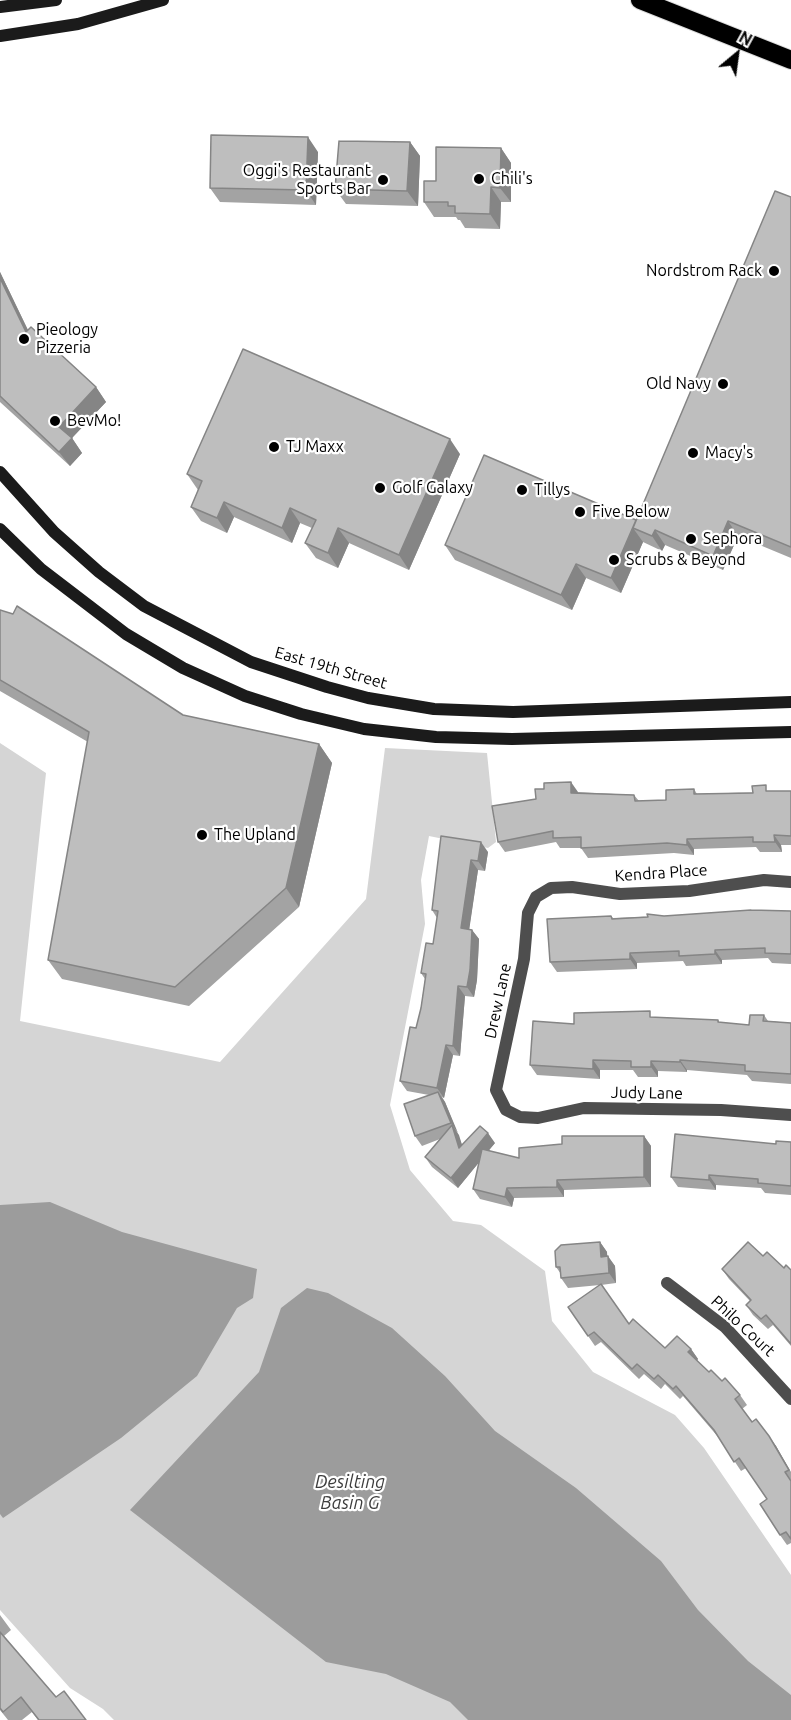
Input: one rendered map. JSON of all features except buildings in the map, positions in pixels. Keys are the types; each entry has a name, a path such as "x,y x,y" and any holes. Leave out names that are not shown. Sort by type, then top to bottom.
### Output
{"highway":[{"path":"640,0 791,60"}],"main road":[{"path":"0,7 56,0"},
{"path":"0,36 78,24 163,0"},
{"name":"East 19th Street","path":"0,472 67,543 144,606 251,662 327,687 368,698 434,709 513,712 791,702"},
{"path":"0,529 48,575 126,634 183,669 244,696 301,714 364,729 436,738 791,732"}],"street":[{"name":"Kendra Place","path":"536,897 551,888 572,887 620,894 689,891 764,880 791,882"},
{"name":"Drew Lane","path":"506,1110 496,1090 497,1081 524,959 528,913 536,897"},
{"name":"Judy Lane","path":"506,1110 520,1117 538,1118 584,1108 722,1110 791,1115"},
{"name":"Philo Court","path":"668,1283 725,1327 791,1399"}],"shaded area":[{"path":"0,743 46,773 20,1021 220,1062 366,899 385,748 487,753 496,842 488,848 429,836 421,880 425,924 390,1105 410,1170 453,1221 481,1225 545,1271 552,1321 593,1372 675,1415 704,1448 791,1575 791,1720 114,1720 103,1709 70,1688 0,1610"}],"water":[{"path":"50,1202 122,1232 257,1269 253,1298 237,1308 197,1376 121,1438 3,1518 0,1514 0,1205"},
{"name":"Desilting Basin G","path":"307,1288 328,1293 392,1328 445,1376 495,1431 576,1488 661,1561 698,1610 748,1661 791,1695 791,1720 468,1720 450,1702 386,1674 326,1662 130,1510 259,1372 281,1308"}],"place":[{"name":"Chili's","path":"479,179"},
{"name":"Oggi's Restaurant Sports Bar","path":"383,180"},
{"name":"Nordstrom Rack","path":"774,271"},
{"name":"Pieology Pizzeria","path":"24,339"},
{"name":"Old Navy","path":"723,384"},
{"name":"BevMo!","path":"55,421"},
{"name":"TJ Maxx","path":"274,447"},
{"name":"Macy's","path":"693,453"},
{"name":"Golf Galaxy","path":"380,488"},
{"name":"Tillys","path":"522,490"},
{"name":"Five Below","path":"580,512"},
{"name":"Sephora","path":"691,539"},
{"name":"Scrubs & Beyond","path":"614,560"},
{"name":"The Upland","path":"202,835"}]}
